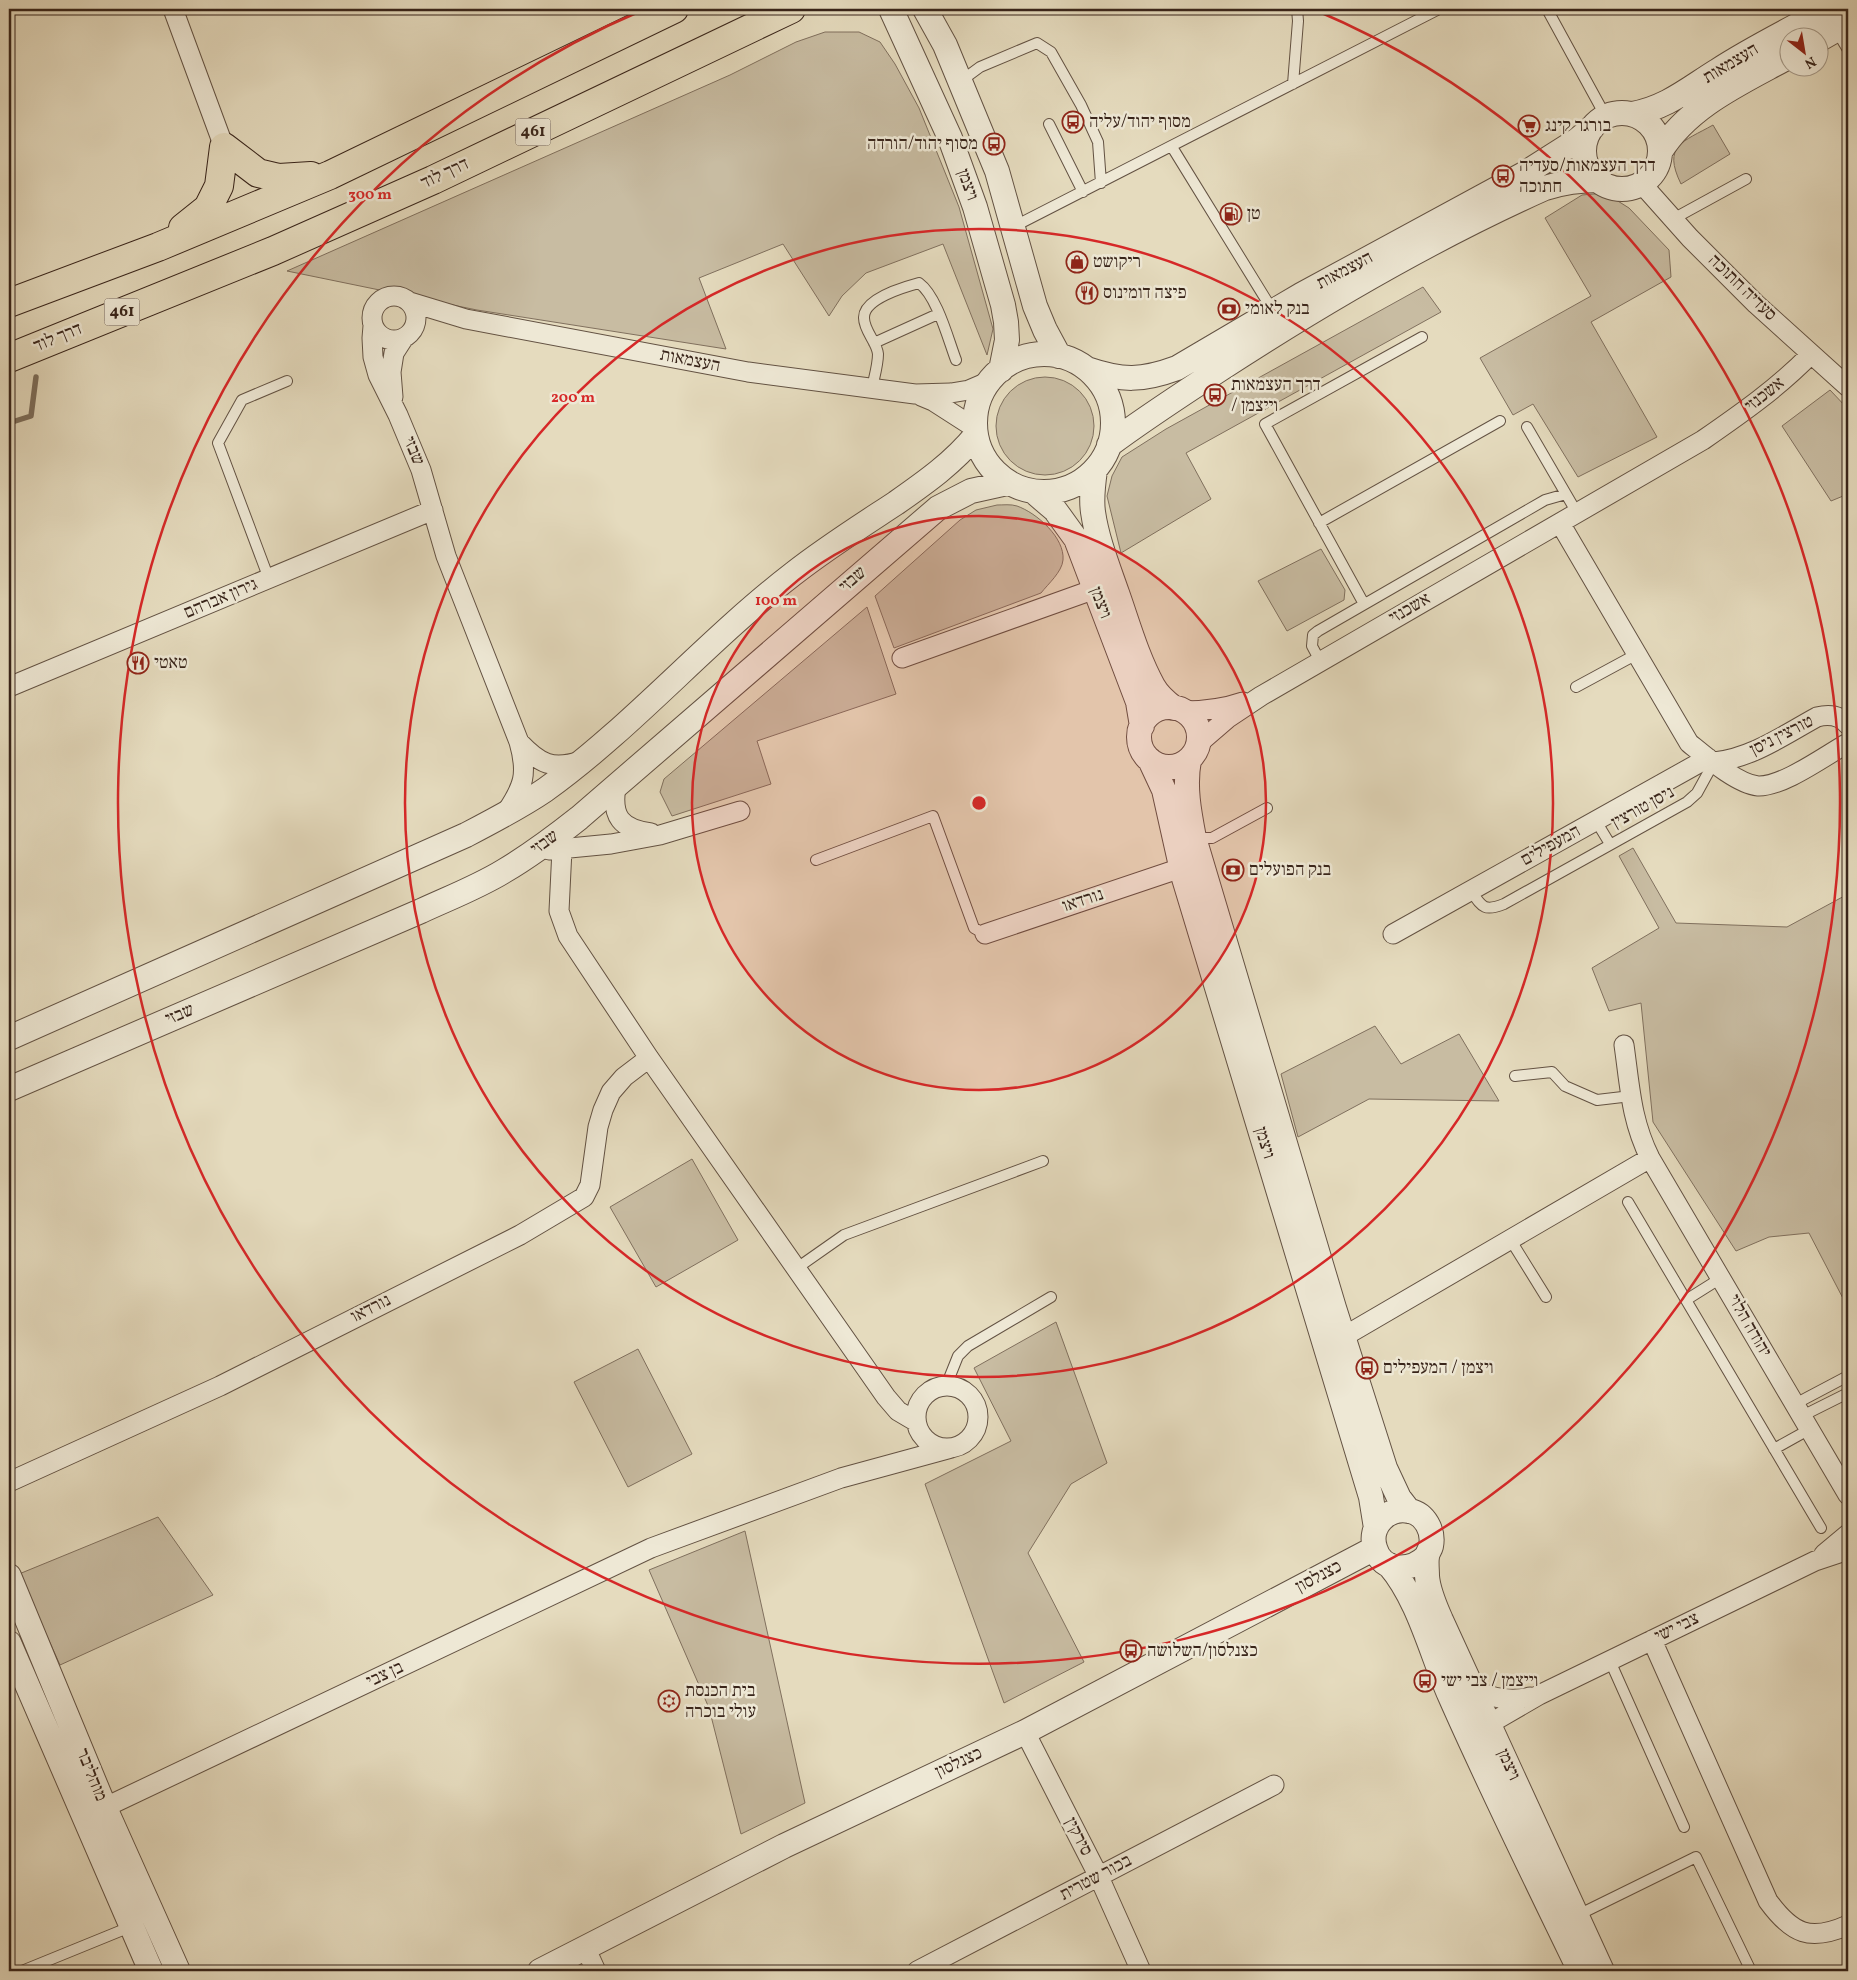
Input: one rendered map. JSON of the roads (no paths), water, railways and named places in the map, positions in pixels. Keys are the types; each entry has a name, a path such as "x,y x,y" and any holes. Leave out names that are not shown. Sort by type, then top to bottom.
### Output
{"main road":[{"path":"9,303 158,247 330,175 674,9"},
{"name":"דרך לוד","path":"9,358 291,243 433,180 791,9"},
{"path":"224,147 258,173 279,178 330,175"},
{"path":"158,247 208,208 219,186 224,147"}],"street":[{"path":"173,9 224,147"},
{"name":"ויצמן","path":"891,9 950,138 975,207 1003,304 1007,340 995,376"},
{"name":"ויצמן","path":"924,9 945,46 961,81 997,171 1036,306 1045,330 1059,356"},
{"name":"העצמאות","path":"1632,114 1648,111 1675,99 1717,71 1836,30"},
{"name":"העצמאות","path":"1660,152 1668,139 1703,106 1780,62"},
{"path":"1614,114 1632,114 1650,124 1656,133 1660,152 1655,170 1641,183 1627,188 1616,188 1606,185 1589,168 1585,158 1584,147 1599,122 1614,114"},
{"name":"העצמאות","path":"1087,369 1124,379 1156,375 1177,368 1273,311 1524,174 1576,142 1599,122"},
{"name":"העצמאות","path":"1109,445 1276,333 1372,276 1457,231 1545,188 1563,182 1600,180"},
{"name":"סעדיה חתוכה","path":"1641,183 1673,219 1756,304 1847,386"},
{"path":"396,296 410,302 417,315 408,334 388,340 382,337 373,326 372,312 382,299 396,296"},
{"name":"העצמאות","path":"410,302 466,319 748,372 915,394 951,393 969,390 995,376"},
{"name":"העצמאות","path":"408,334 441,320 466,319"},
{"name":"שבזי","path":"373,326 373,357 378,375 398,415 421,470 446,556 519,742 524,763 523,779 516,798 504,815"},
{"name":"שבזי","path":"398,415 392,391 391,372 394,353 408,334"},
{"path":"1042,354 1059,356 1077,362 1087,369 1104,387 1111,405 1114,423 1105,456 1095,470 1082,481 1069,488 1054,492 1034,492 1016,487 996,474 984,458 976,431 976,411 982,392 1008,364 1024,357 1042,354"},
{"name":"אשכנזי","path":"1194,751 1228,718 1261,696 1703,440 1752,407 1791,374 1811,354"},
{"name":"העצמאות","path":"915,394 933,401 976,431"},
{"name":"שבזי","path":"9,1038 466,835 504,815 545,789 582,761 752,608 814,558 937,474 963,451 976,431"},
{"name":"ויצמן","path":"1095,470 1092,491 1093,511 1101,544 1137,651 1154,688 1164,700 1178,709"},
{"name":"שבזי","path":"9,1089 468,890 503,872 572,823 938,508 971,491 1008,482"},
{"name":"ויצמן","path":"1034,492 1055,510 1076,539 1138,702 1142,726"},
{"name":"גירון אברהם","path":"9,687 433,510"},
{"path":"1560,523 1689,743 1711,760"},
{"path":"902,658 1095,589"},
{"name":"אשכנזי","path":"1178,709 1204,711 1226,707 1261,696"},
{"path":"1165,708 1178,709 1196,723 1199,733 1194,751 1173,767 1158,765 1144,753 1140,744 1142,726 1152,713 1165,708"},
{"name":"טורצין ניסן","path":"1711,760 1743,756 1761,749 1817,717 1827,714 1837,716 1848,726"},
{"name":"שבזי","path":"519,742 533,756 544,763 564,766 582,761"},
{"name":"טורצין ניסן","path":"1711,760 1742,781 1757,786 1772,784 1787,778 1848,743"},
{"name":"ויצמן","path":"1194,751 1186,775 1189,812 1194,838 1343,1336 1385,1468 1399,1498 1409,1511"},
{"name":"ויצמן","path":"1150,760 1164,790 1181,868 1370,1497 1380,1547 1413,1604 1460,1719 1580,1971"},
{"name":"המעפילים","path":"1393,934 1596,821 1711,760"},
{"path":"616,786 613,800 619,820 637,831 660,835"},
{"path":"533,852 611,844 660,835 740,811"},
{"path":"562,849 560,911 568,936 650,1058 886,1397 898,1411 917,1425 924,1438 931,1444 941,1448 951,1448 960,1445 968,1440 975,1431 978,1421 977,1410 973,1400 966,1393 946,1386 935,1388 926,1394 916,1411 917,1425 914,1442 887,1466"},
{"name":"נורדאו","path":"985,934 1181,868"},
{"name":"יהודה הלוי","path":"1624,1046 1634,1118 1641,1140 1848,1495"},
{"name":"נורדאו","path":"9,1482 229,1381 520,1235 584,1197 590,1186 598,1127 603,1110 612,1092 624,1077 650,1058"},
{"path":"1343,1336 1650,1158"},
{"name":"בן צבי","path":"83,1818 651,1548 841,1478 951,1448"},
{"path":"1396,1510 1409,1511 1420,1516 1430,1530 1430,1548 1427,1556 1410,1568 1394,1567 1380,1547 1384,1517 1396,1510"},
{"name":"צבי ישי","path":"1815,1561 1848,1534"},
{"name":"כצנלסון","path":"540,1971 784,1846 1024,1732 1380,1547"},
{"name":"צבי ישי","path":"1489,1724 1539,1695 1652,1640 1815,1561 1848,1550"},
{"name":"ויצמן","path":"1427,1556 1427,1578 1431,1594 1602,1971"},
{"name":"מוהליבר","path":"9,1576 105,1808 178,1971"},
{"path":"1652,1640 1768,1901 1787,1924 1800,1931 1828,1934 1848,1925"},
{"name":"מוהליבר","path":"9,1643 130,1927 151,1971"},
{"name":"צבי ישי","path":"1474,1690 1490,1697 1506,1699 1522,1699 1539,1695"},
{"path":"1460,1719 1489,1724"},
{"name":"סירקין","path":"1024,1732 1099,1877 1141,1971"},
{"name":"בכור שטרית","path":"917,1971 1274,1785"},
{"path":"585,1948 596,1971"}],"lane":[{"path":"1293,84 1298,21 1297,9"},
{"path":"1013,227 1439,9"},
{"path":"1547,9 1599,122"},
{"path":"961,81 980,68 1037,43 1051,52 1082,105 1098,142 1101,183"},
{"path":"1048,124 1083,192"},
{"path":"1172,147 1273,311"},
{"path":"1673,219 1746,179"},
{"path":"872,388 878,354 864,319 866,308 872,302 909,286 919,284 926,288 956,360"},
{"path":"874,343 938,314"},
{"path":"1364,604 1265,424 1422,337"},
{"path":"270,579 218,444 242,400 287,382"},
{"path":"1319,523 1500,421"},
{"path":"1527,427 1577,513"},
{"path":"1320,661 1312,646 1313,635 1545,500 1566,494"},
{"path":"1576,687 1637,654"},
{"name":"ניסן טורצין","path":"1471,891 1481,905 1486,908 1494,908 1687,802 1697,793 1711,760"},
{"path":"1194,838 1212,838 1267,808"},
{"path":"816,860 933,816 974,928 985,934"},
{"path":"1596,821 1610,844"},
{"path":"1515,1076 1552,1072 1564,1086 1597,1100 1631,1096"},
{"path":"797,1268 844,1236 1043,1161"},
{"path":"1628,1202 1821,1528"},
{"path":"1510,1240 1546,1297"},
{"path":"1686,1300 1721,1278"},
{"path":"946,1386 958,1356 968,1346 1052,1297"},
{"path":"1774,1448 1802,1416 1848,1376"},
{"path":"1802,1416 1848,1393"},
{"path":"1610,1661 1684,1827"},
{"path":"1576,1916 1696,1857 1751,1971"},
{"path":"22,1971 130,1927"}],"waterway":[{"path":"9,423 31,416 36,377"}],"place":[{"name":"מסוף יהוד/עליה","path":"1073,122"},
{"name":"בורגר קינג","path":"1529,126"},
{"name":"מסוף יהוד/הורדה","path":"994,144"},
{"name":"דרך העצמאות/סעדיה חתוכה","path":"1503,176"},
{"name":"טן","path":"1231,214"},
{"name":"ריקושט","path":"1077,262"},
{"name":"פיצה דומינוס","path":"1087,293"},
{"name":"בנק לאומי","path":"1229,309"},
{"name":"דרך העצמאות / וייצמן","path":"1215,395"},
{"name":"טאטי","path":"138,663"},
{"name":"בנק הפועלים","path":"1233,870"},
{"name":"ויצמן / המעפילים","path":"1367,1368"},
{"name":"כצנלסון/השלושה","path":"1131,1651"},
{"name":"וייצמן / צבי ישי","path":"1425,1681"},
{"name":"בית הכנסת עולי בוכרה","path":"669,1701"}]}
